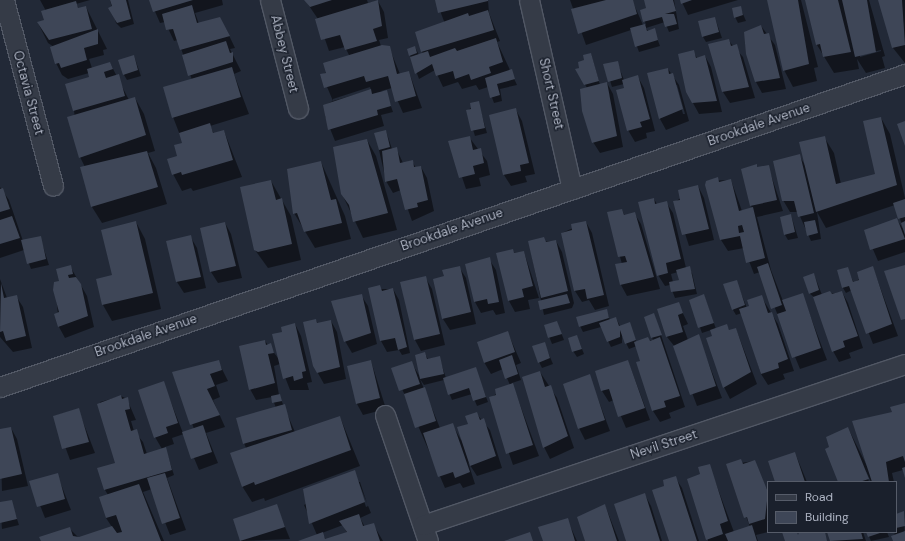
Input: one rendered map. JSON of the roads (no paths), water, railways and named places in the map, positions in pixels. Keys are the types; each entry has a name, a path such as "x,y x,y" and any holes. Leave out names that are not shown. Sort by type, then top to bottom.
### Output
{"street":[{"name":"Octavia Street","path":"4,0 53,186"},
{"name":"Abbey Street","path":"270,0 298,108"},
{"name":"Short Street","path":"529,0 572,189"},
{"name":"Brookdale Avenue","path":"0,386 905,74"},
{"name":"Nevil Street","path":"425,533 905,364"},
{"path":"385,415 425,533"}]}
